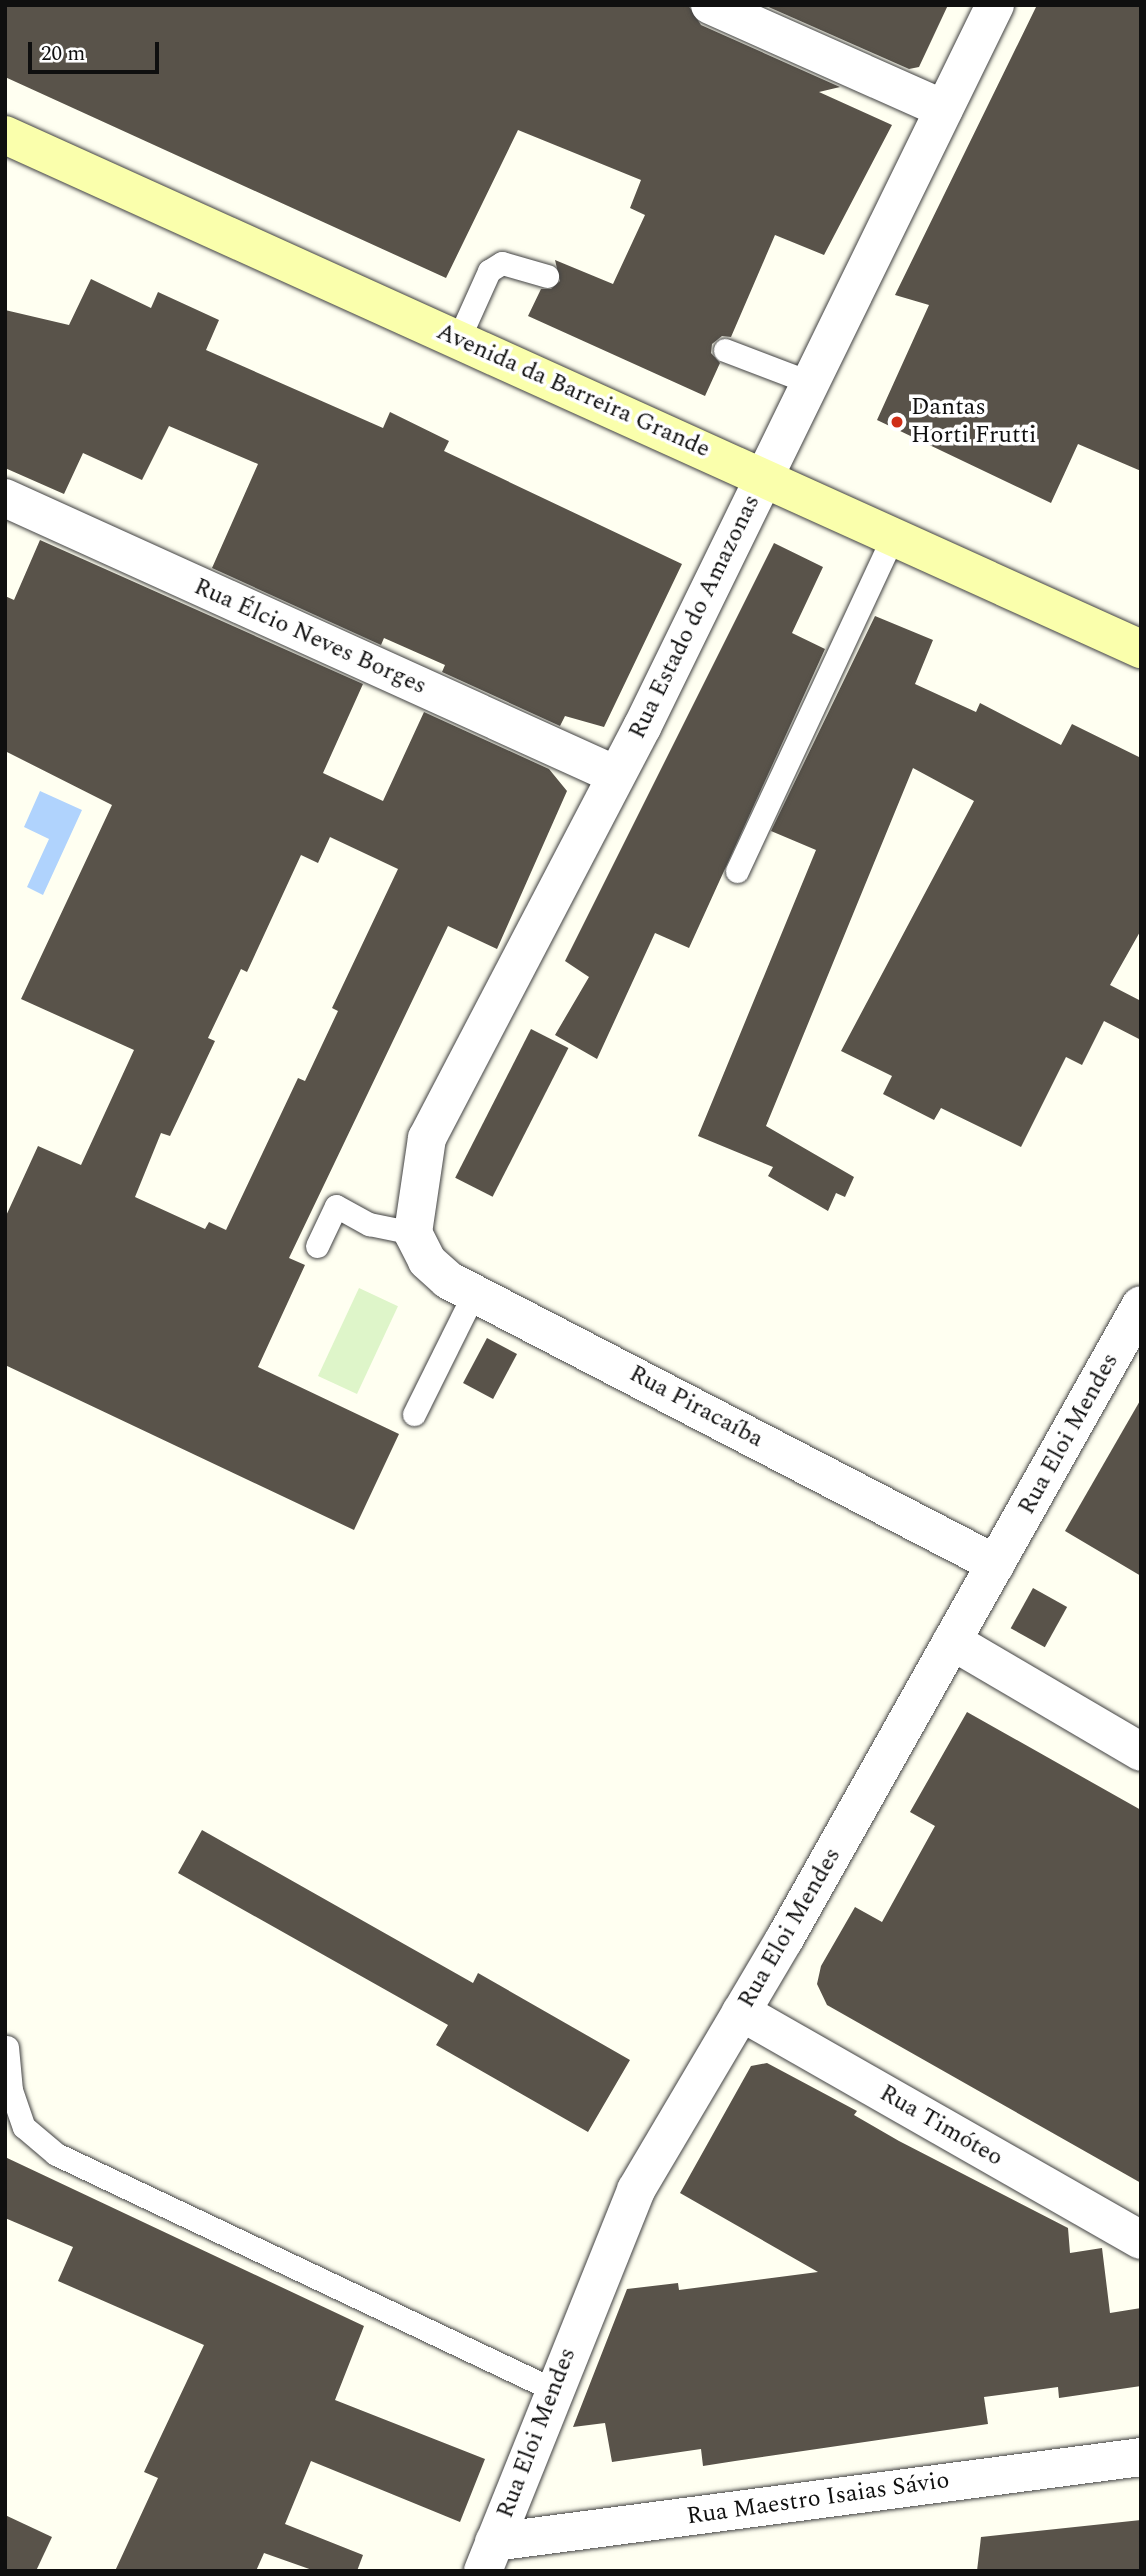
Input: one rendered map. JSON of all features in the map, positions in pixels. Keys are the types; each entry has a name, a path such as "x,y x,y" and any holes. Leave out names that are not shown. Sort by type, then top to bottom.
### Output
{"main road":[{"name":"Avenida da Barreira Grande","path":"5,135 1141,649"}],"street":[{"path":"710,5 944,108"},
{"name":"Rua Estado do Amazonas","path":"413,1233 427,1138 615,775 995,5"},
{"name":"Rua Élcio Neves Borges","path":"5,498 615,775"},
{"name":"Rua Piracaíba","path":"413,1233 427,1261 448,1280 996,1564"},
{"name":"Rua Eloi Mendes","path":"489,2556 636,2190 741,2012 1141,1305"},
{"path":"952,1641 1141,1752"},
{"name":"Rua Timóteo","path":"741,2012 1141,2240"},
{"name":"Rua Maestro Isaias Sávio","path":"489,2556 1141,2457"}],"lane":[{"path":"458,340 489,271 502,262 547,276"},
{"path":"725,351 809,382"},
{"path":"737,871 893,536"},
{"path":"317,1246 336,1206 369,1224 413,1233"},
{"path":"414,1414 474,1293"},
{"path":"7,2047 11,2090 24,2127 56,2154 554,2389"}],"green space":[{"path":"359,1288 398,1306 357,1394 318,1376"}],"water":[{"path":"40,791 82,810 43,895 27,887 49,839 24,827"}],"building":[{"path":"5,5 688,5 701,25 840,87 819,92 892,125 824,255 775,235 731,337 722,336 712,344 711,353 720,363 705,396 528,316 541,289 551,289 560,281 555,260 613,284 645,215 630,208 641,180 518,130 446,278 5,77"},
{"path":"764,5 948,5 919,67 909,69"},
{"path":"1037,5 1141,5 1141,471 1078,444 1051,503 877,420 929,305 895,295"},
{"path":"91,279 151,308 158,292 219,320 206,350 383,428 390,412 449,441 444,451 682,564 604,727 565,716 560,726 442,672 445,665 384,638 381,645 212,568 258,464 169,426 142,480 83,453 64,494 5,468 5,310 69,325"},
{"path":"40,540 363,684 323,773 383,801 424,712 549,769 567,791 497,949 448,926 289,1258 305,1265 258,1367 399,1434 354,1530 5,1365 5,1218 38,1146 81,1165 134,1050 21,999 112,805 5,751 5,596 14,600","holes":["330,837 398,869 332,1008 338,1011 305,1081 298,1078 226,1230 209,1222 205,1229 135,1197 161,1133 170,1136 215,1041 208,1038 241,969 247,972 301,855 318,863"]},
{"path":"774,543 823,567 792,633 825,649 689,948 655,933 597,1059 555,1035 589,977 565,961"},
{"path":"875,616 933,640 915,684 976,712 980,703 1061,745 1072,724 1141,758 1141,930 1110,985 1141,1001 1141,1040 1104,1021 1082,1065 1066,1057 1021,1147 941,1108 934,1120 883,1094 892,1076 841,1051 974,801 913,768 766,1126 854,1177 845,1197 836,1193 828,1211 768,1176 773,1167 698,1136 816,850 771,831"},
{"path":"531,1029 568,1048 493,1197 455,1178"},
{"path":"487,1338 517,1354 493,1399 463,1383"},
{"path":"1141,1399 1141,1576 1065,1531"},
{"path":"1033,1588 1067,1607 1045,1647 1011,1628"},
{"path":"967,1712 1141,1810 1141,2183 827,2005 817,1984 821,1966 855,1907 882,1922 935,1826 910,1812"},
{"path":"202,1830 473,1983 478,1973 630,2060 588,2132 436,2045 448,2025 178,1873"},
{"path":"767,2063 857,2111 854,2115 899,2141 1068,2228 1070,2253 1102,2248 1110,2313 1141,2308 1141,2386 1059,2398 1058,2387 984,2397 988,2424 703,2466 701,2449 612,2462 605,2423 573,2427 627,2289 678,2283 679,2290 818,2272 680,2193 751,2066"},
{"path":"5,2157 364,2326 335,2400 485,2459 460,2522 311,2461 285,2524 363,2555 357,2571 315,2571 264,2553 256,2571 115,2571 158,2478 144,2472 204,2345 58,2281 73,2247 5,2218"},
{"path":"5,2515 52,2537 36,2571 5,2571"},
{"path":"1141,2520 1141,2571 977,2571 981,2537"}],"place":[{"name":"Dantas Horti Frutti","path":"897,422"}]}
